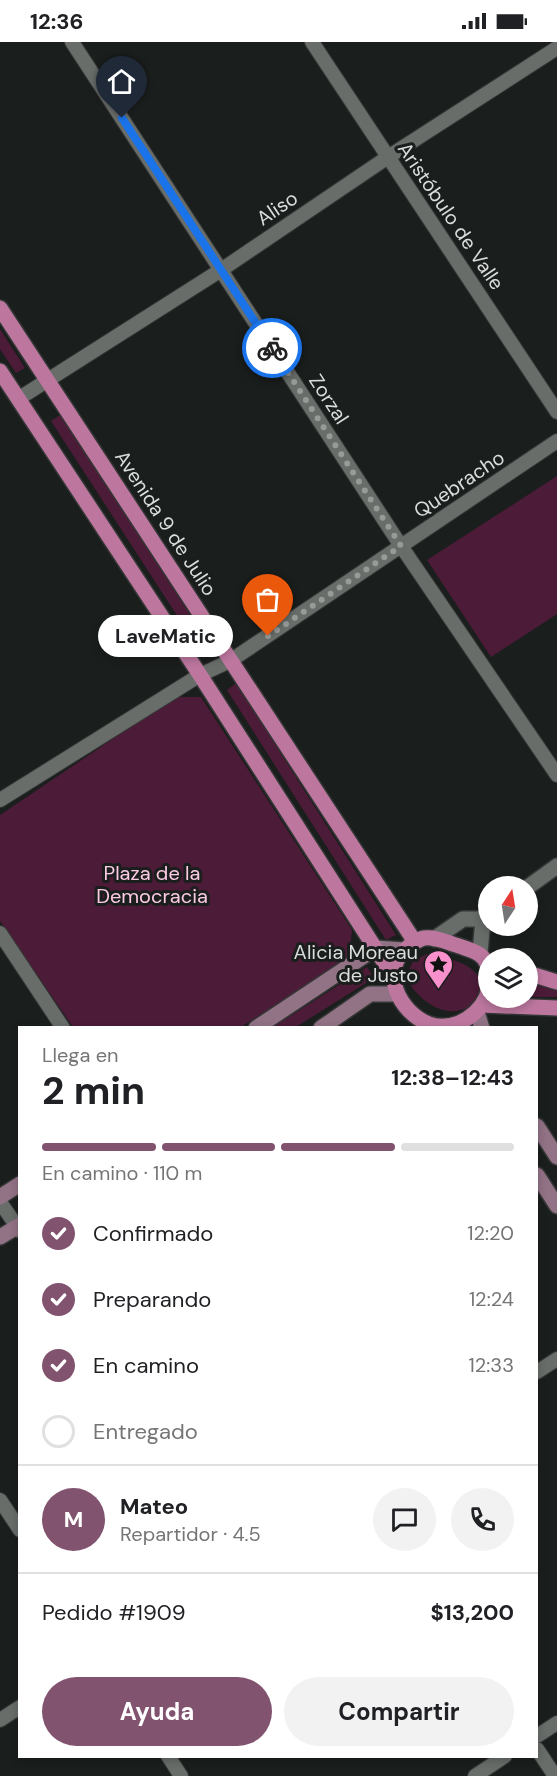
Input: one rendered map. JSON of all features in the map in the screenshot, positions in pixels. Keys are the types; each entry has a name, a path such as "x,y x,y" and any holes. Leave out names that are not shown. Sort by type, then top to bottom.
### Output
{"main road":[{"name":"Avenida 9 de Julio","path":"0,308 230,661 410,946"},
{"path":"0,371 200,675 393,976"},
{"path":"478,958 434,939 422,938 410,946 395,966 393,976 396,994 406,1008 422,1023 449,1026 464,1021 479,1008"},
{"path":"259,1026 376,948 410,946"},
{"path":"538,976 557,982"},
{"path":"324,1026 370,994 396,994"},
{"path":"479,1008 482,1026"},
{"path":"538,1008 557,1008"},
{"path":"538,1128 557,1157"},
{"path":"538,1177 557,1206"},
{"path":"0,1199 18,1186"},
{"path":"0,1238 18,1229"}],"street":[{"name":"Zorzal","path":"72,42 401,546 557,775"},
{"name":"Aristóbulo de Valle","path":"312,42 557,412"},
{"name":"Aliso","path":"18,399 221,270 388,157 557,48"},
{"name":"Quebracho","path":"0,800 200,675 230,661 557,441"},
{"path":"538,880 557,866"},
{"path":"434,939 463,919 478,918"},
{"path":"0,933 62,1026"},
{"path":"0,1199 18,1226"},
{"path":"538,1371 557,1359"},
{"path":"0,1500 18,1527"},
{"path":"0,1720 18,1708"},
{"path":"538,1735 557,1723"},
{"path":"538,1750 555,1776"},
{"path":"169,1758 181,1776"},
{"path":"475,1776 502,1758"}],"green space":[{"path":"0,329 25,368 16,373 0,349"},
{"path":"60,415 210,645 200,651 51,421"},
{"path":"557,476 557,614 491,657 427,560"},
{"path":"236,683 396,935 386,940 227,690"},
{"name":"Plaza de la Democracia","path":"175,697 201,697 352,930 349,958 243,1026 72,1026 0,921 0,815"},
{"path":"427,954 466,965 478,975 478,993 472,1006 449,1011 427,1002 414,990 406,977 413,961"},
{"path":"367,967 374,978 298,1026 275,1026"},
{"path":"538,985 557,990 557,997 538,997"}],"way so far":[{"path":"268,636 401,546 272,348"}],"place":[{"name":"LaveMatic","path":"268,636"},
{"name":"Alicia Moreau de Justo","path":"439,990"}],"route":[{"path":"122,118 272,348"}]}
